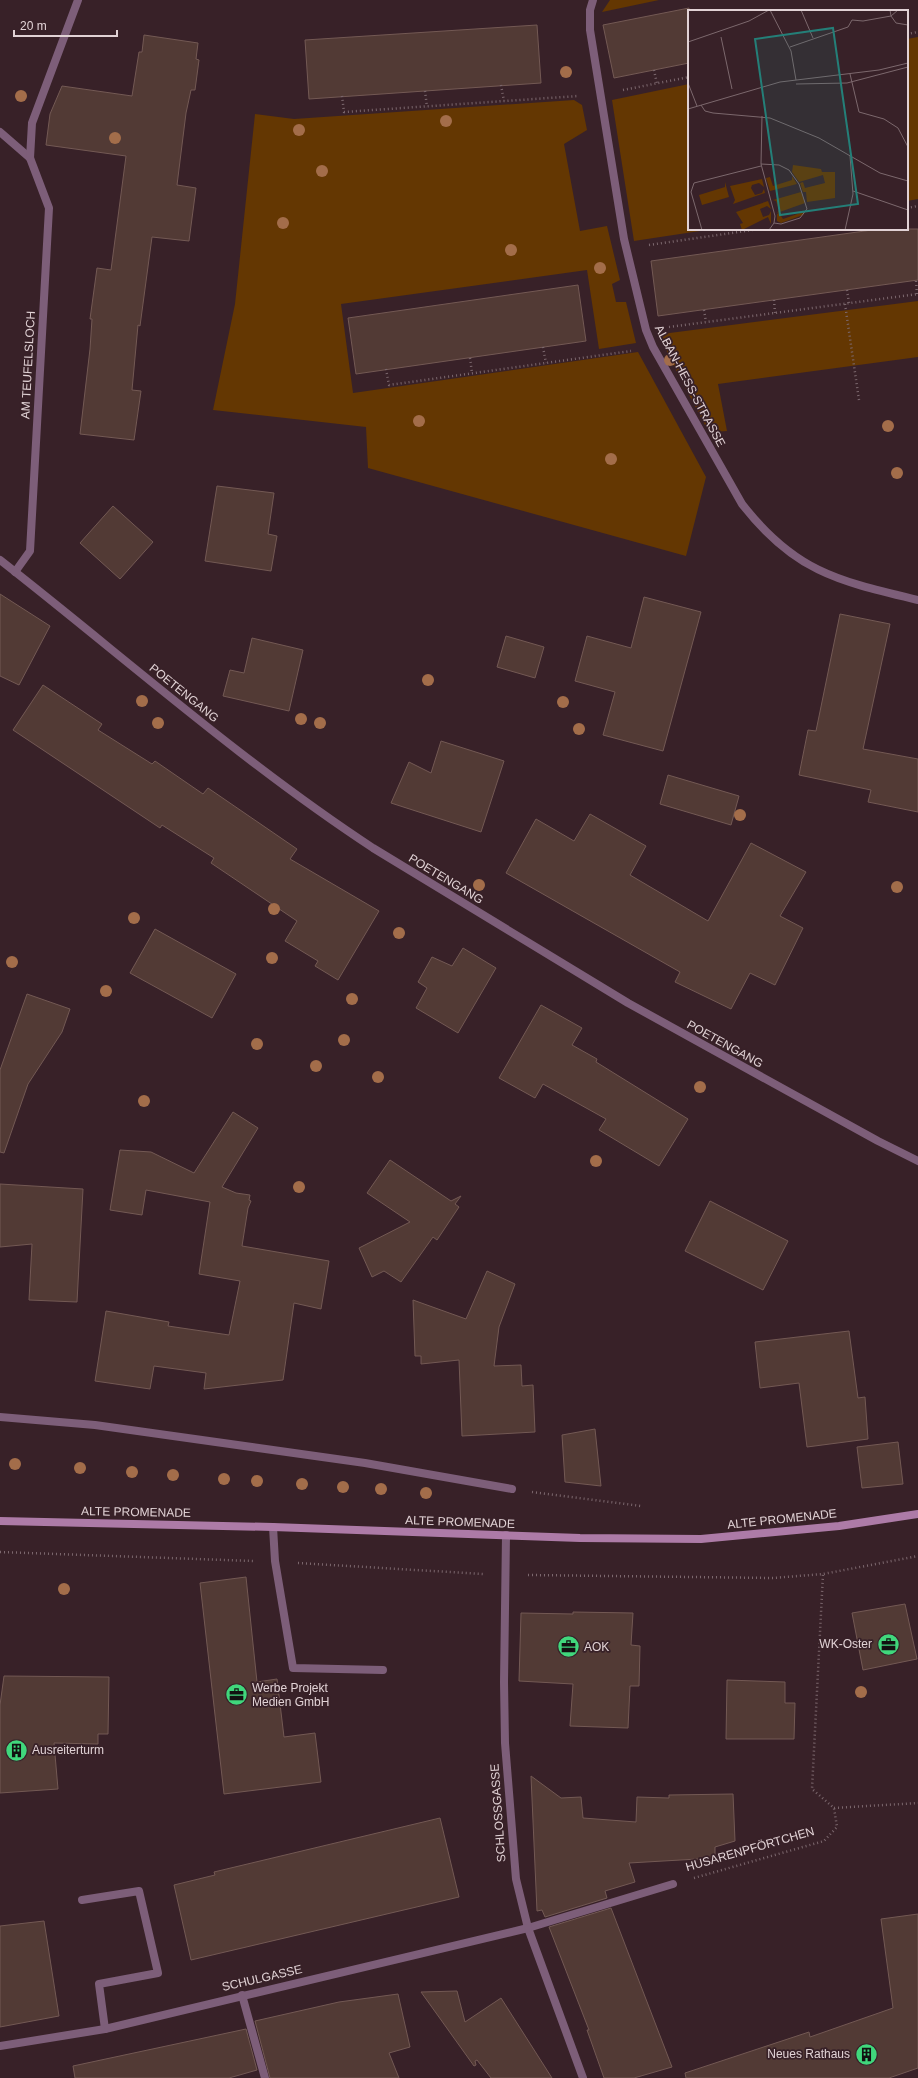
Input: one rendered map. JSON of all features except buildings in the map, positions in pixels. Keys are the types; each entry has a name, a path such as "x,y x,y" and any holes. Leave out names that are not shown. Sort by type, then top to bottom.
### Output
{"main road":[{"name":"ALTE PROMENADE","path":"0,1521 701,1539 839,1526 918,1514"}],"street":[{"name":"AM TEUFELSLOCH","path":"15,572 30,551 49,208 30,158 32,123 78,0"},
{"name":"ALBAN-HESS-STRASSE","path":"593,0 590,10 590,30 626,248 646,330 653,347 742,504 757,523 778,544 803,562 840,580 918,600"},
{"name":"AM TEUFELSLOCH","path":"0,132 30,158"},
{"name":"POETENGANG","path":"0,560 102,640 200,723 330,819 367,844 628,1003 878,1141 918,1161"},
{"path":"0,1416 94,1425 365,1463 512,1489"},
{"path":"273,1527 274,1561 293,1668 383,1670"},
{"name":"SCHLOSSGASSE","path":"506,1535 505,1742 516,1879 528,1928 583,2078"},
{"name":"HUSARENPFÖRTCHEN","path":"528,1928 674,1884"},
{"path":"82,1900 139,1890 158,1973 99,1984 105,2029"},
{"name":"SCHULGASSE","path":"0,2046 105,2029 242,1995 528,1928"},
{"path":"242,1995 265,2078"}],"path":[{"path":"908,34 918,32"},
{"path":"654,70 657,84"},
{"path":"342,96 344,112 600,95 688,77"},
{"path":"501,85 504,101"},
{"path":"425,91 427,106"},
{"path":"908,208 918,206"},
{"path":"626,248 752,230"},
{"path":"646,330 918,294 916,281"},
{"path":"847,290 849,304"},
{"path":"774,300 775,313"},
{"path":"845,304 859,400"},
{"path":"704,310 706,322"},
{"path":"543,347 546,363"},
{"path":"386,369 389,385 653,347"},
{"path":"470,358 472,374"},
{"path":"512,1489 641,1506"},
{"path":"0,1552 274,1561 506,1575 773,1578 823,1574 918,1556"},
{"path":"823,1574 812,1789 834,1808 918,1803"},
{"name":"HUSARENPFÖRTCHEN","path":"674,1884 824,1841 837,1827 834,1808"}],"shaded area":[{"path":"610,0 659,0 602,12"},
{"path":"918,37 918,199 908,201 908,39"},
{"path":"688,84 688,230 706,230 634,241 612,100"},
{"path":"574,100 582,105 587,130 564,144 580,231 607,226 620,280 612,284 616,302 626,302 636,343 599,349 587,270 341,304 353,393 638,352 706,477 686,556 368,468 366,427 213,410 235,304 255,114 294,119"},
{"path":"918,301 918,357 718,384 727,431 714,432 706,427 668,355 662,334"}],"place":[{"name":"WK-Oster","path":"888,1644"},
{"name":"AOK","path":"569,1647"},
{"name":"Werbe Projekt Medien GmbH","path":"237,1695"},
{"name":"Ausreiterturm","path":"17,1750"},
{"name":"Neues Rathaus","path":"866,2054"}]}
